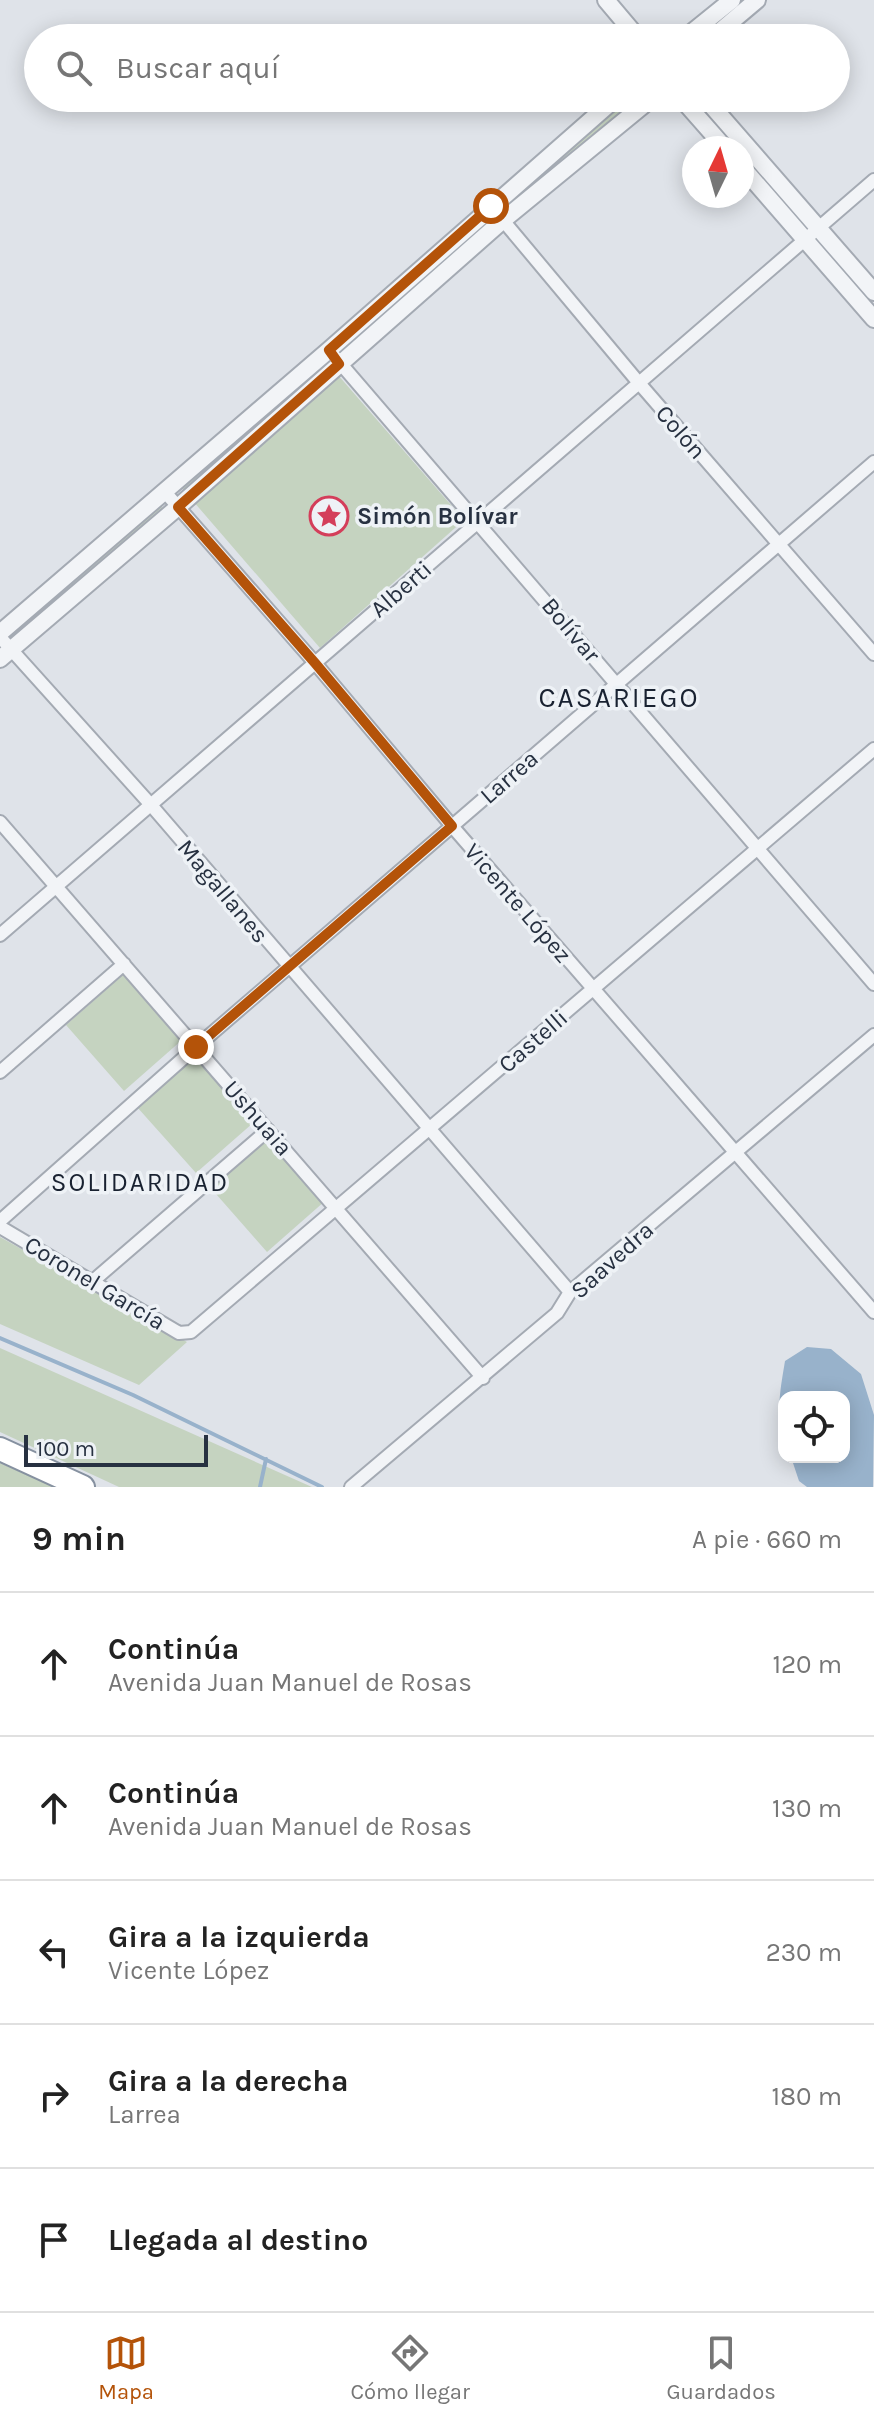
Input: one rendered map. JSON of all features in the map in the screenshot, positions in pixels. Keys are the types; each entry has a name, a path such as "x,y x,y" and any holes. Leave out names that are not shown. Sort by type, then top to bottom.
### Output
{"highway":[{"path":"0,1449 83,1487"}],"street":[{"path":"606,0 626,24"},
{"path":"702,24 732,0"},
{"path":"729,24 757,0"},
{"path":"3,644 178,507 491,206 600,112"},
{"path":"3,644 165,492 635,112"},
{"path":"693,112 714,136"},
{"path":"717,112 874,292"},
{"name":"Alberti","path":"0,935 874,180"},
{"path":"754,181 874,319"},
{"name":"Colón","path":"491,206 639,383 874,654"},
{"name":"Bolívar","path":"334,357 874,984"},
{"name":"Larrea","path":"0,1221 288,967 874,462"},
{"name":"Vicente López","path":"165,492 874,1312"},
{"name":"Magallanes","path":"3,644 151,805 570,1292"},
{"name":"Castelli","path":"191,1332 874,749"},
{"name":"Ushuaia","path":"0,822 483,1378"},
{"path":"0,1072 124,964"},
{"name":"Saavedra","path":"351,1487 557,1313 570,1292 874,1035"},
{"path":"93,1281 268,1130"},
{"name":"Coronel García","path":"0,1227 179,1333 191,1332"}],"green space":[{"path":"613,112 625,112 509,211 504,206"},
{"path":"482,225 487,230 347,350 342,345"},
{"path":"318,365 323,371 184,490 179,485"},
{"path":"338,375 464,520 320,648 193,501"},
{"path":"159,504 164,510 24,630 19,624"},
{"path":"124,974 182,1040 124,1091 66,1025"},
{"path":"195,1056 253,1123 196,1173 137,1107"},
{"path":"267,1135 325,1201 267,1252 209,1186"},
{"path":"0,1237 187,1342 139,1385 0,1324"},
{"path":"0,1348 312,1487 119,1487 0,1432"},
{"path":"0,1463 54,1487 0,1487"}],"water":[{"path":"807,1347 831,1349 861,1374 874,1415 873,1487 807,1487 799,1481 793,1463 850,1463 850,1391 781,1391 785,1361"}],"waterway":[{"path":"0,1338 133,1395 322,1487"},
{"path":"260,1487 266,1459"}],"place":[{"name":"Simón Bolívar","path":"329,516"}],"district":[{"name":"CASARIEGO","path":"619,697"},
{"name":"SOLIDARIDAD","path":"140,1182"}],"route":[{"path":"196,1047 452,826 178,507 339,364 329,350 491,206"}]}
